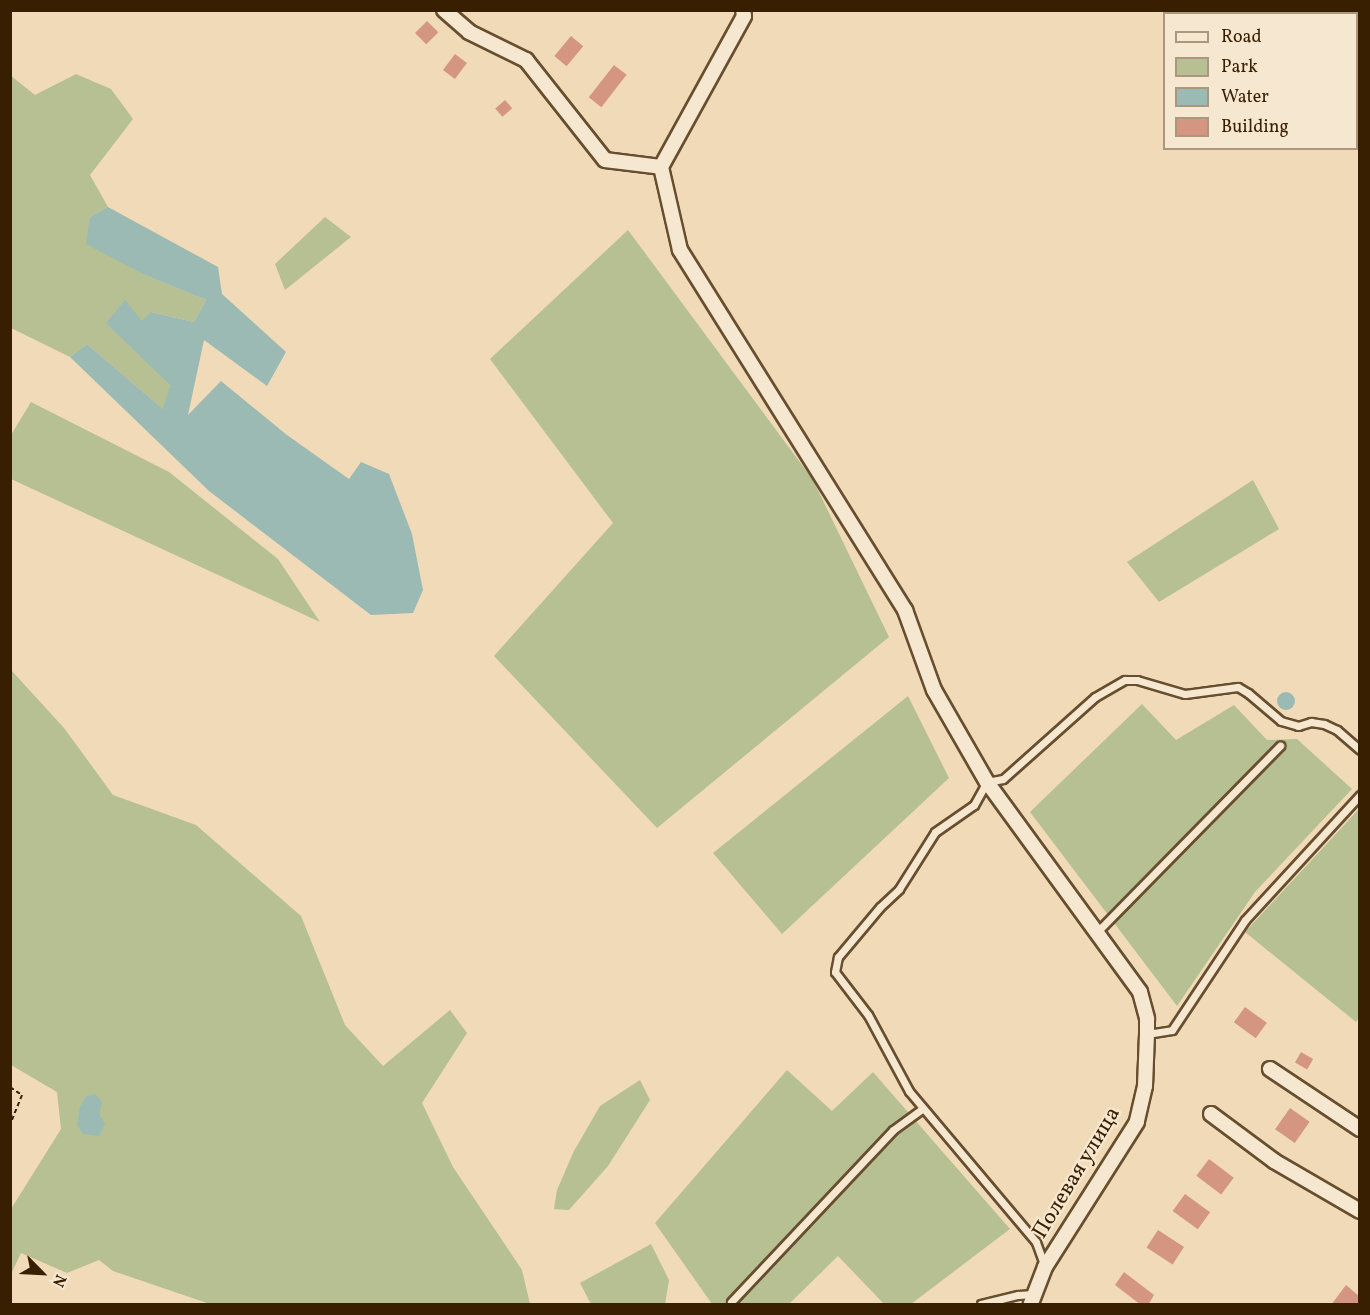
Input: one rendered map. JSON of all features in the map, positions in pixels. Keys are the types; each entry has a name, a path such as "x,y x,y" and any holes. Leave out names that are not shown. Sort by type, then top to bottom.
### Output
{"street":[{"path":"444,10 469,32 526,60 605,160 661,167 744,16 743,10"},
{"name":"Полевая улица","path":"661,167 680,250 905,610 934,690 987,782 1098,931 1143,999 1147,1019 1145,1086 1137,1122 1045,1267 1033,1299"},
{"path":"1270,1069 1359,1129"},
{"path":"1211,1114 1274,1161 1359,1211"}],"lane":[{"path":"1045,1267 1036,1242 922,1109 888,1054 868,1014 835,972 835,964 844,947 899,889 935,832 974,805 987,782 1003,779 1095,697 1125,680 1137,680 1185,694 1238,687 1281,721 1298,726 1311,722 1323,724 1336,730 1359,750"},
{"path":"1098,931 1280,746"},
{"path":"1147,1034 1172,1030 1245,920 1359,795"},
{"path":"731,1302 893,1130 922,1109"},
{"path":"981,1305 1018,1295 1033,1299"}],"path":[{"path":"10,1087 22,1095 10,1125"}],"green space":[{"path":"76,74 111,89 133,119 90,175 108,207 90,217 145,275 206,300 194,322 151,312 170,385 164,410 87,344 70,357 11,328 10,75 35,95"},
{"path":"325,217 351,237 285,290 275,264"},
{"path":"628,230 813,480 889,637 657,828 494,656 613,523 490,359"},
{"path":"31,402 169,472 278,559 320,622 11,479 11,435"},
{"path":"1253,480 1279,529 1159,602 1127,562"},
{"path":"11,670 64,728 113,795 196,825 301,916 345,1025 383,1066 450,1010 467,1033 422,1103 453,1167 522,1270 530,1304 210,1304 113,1271 99,1260 67,1273 21,1253 11,1274 11,1209 61,1129 57,1092 11,1065"},
{"path":"908,696 949,778 782,934 713,853"},
{"path":"1142,704 1176,740 1234,705 1267,740 1297,739 1352,789 1255,892 1177,1006 1030,812"},
{"path":"1359,809 1360,1016 1356,1022 1245,932"},
{"path":"787,1070 832,1111 873,1072 1010,1229 911,1304 884,1304 838,1256 789,1304 712,1304 655,1223"},
{"path":"640,1080 650,1100 608,1166 569,1210 554,1209 557,1190 574,1151 600,1106"},
{"path":"651,1244 669,1280 665,1304 591,1304 580,1283"}],"water":[{"path":"108,207 218,267 222,294 286,352 267,386 204,340 188,415 221,381 287,435 349,479 361,462 389,474 412,534 423,590 413,613 371,615 209,491 70,357 87,344 163,409 170,385 106,323 125,300 142,321 151,312 194,322 206,300 145,275 86,244 90,217"},
{"path":"1282,692 1290,692 1295,697 1293,708 1282,710 1277,705 1277,697"},
{"path":"95,1094 102,1102 99,1114 105,1124 99,1136 83,1134 77,1125 80,1107 86,1096"}],"building":[{"path":"427,21 438,32 426,44 415,33"},
{"path":"571,36 583,46 567,66 554,56"},
{"path":"455,54 467,63 455,79 443,70"},
{"path":"614,65 627,75 601,107 589,97"},
{"path":"505,100 512,108 502,117 495,109"},
{"path":"1245,1007 1267,1023 1256,1038 1234,1022"},
{"path":"1301,1052 1313,1059 1307,1069 1295,1062"},
{"path":"1290,1108 1310,1122 1295,1143 1275,1129"},
{"path":"1209,1159 1234,1178 1221,1194 1196,1176"},
{"path":"1185,1194 1210,1212 1198,1229 1173,1211"},
{"path":"1158,1230 1184,1247 1173,1264 1147,1248"},
{"path":"1124,1272 1154,1295 1148,1305 1141,1305 1115,1285"},
{"path":"1346,1285 1359,1296 1359,1305 1331,1305"}]}
